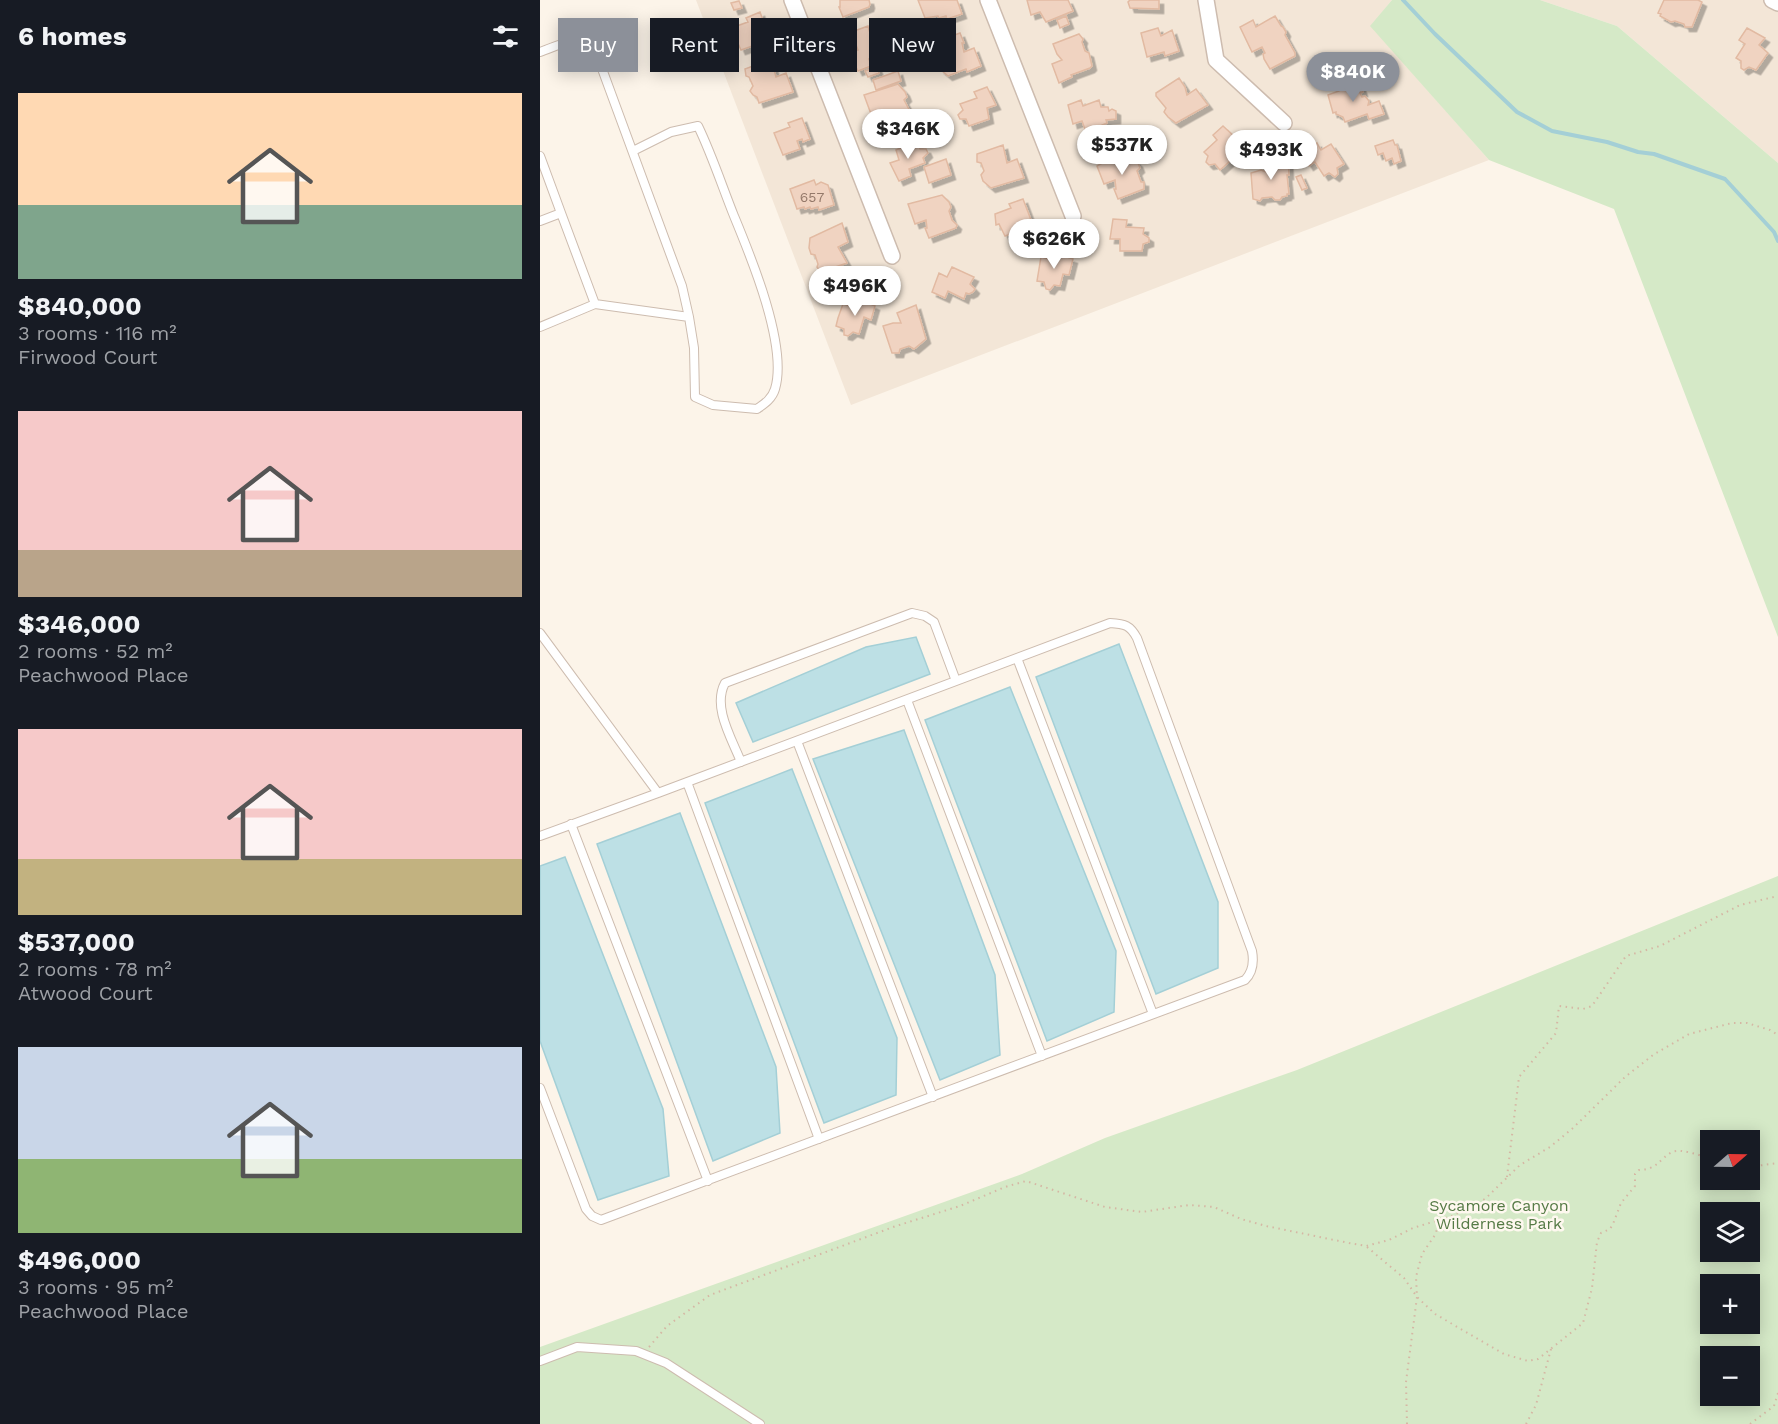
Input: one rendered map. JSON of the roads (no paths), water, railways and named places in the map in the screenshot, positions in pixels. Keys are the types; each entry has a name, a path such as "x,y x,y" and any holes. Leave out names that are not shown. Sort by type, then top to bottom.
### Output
{"street":[{"path":"792,0 892,256"},
{"path":"988,0 1073,216"},
{"path":"1206,0 1216,60 1284,123"},
{"path":"1772,0 1778,3"}],"lane":[{"path":"540,52 573,40 583,40 594,47 682,286 694,348 695,397 713,405 756,409 768,401 775,390 777,368 774,334 758,278 713,158 698,126 671,132 633,152"},
{"path":"540,156 595,304"},
{"path":"540,221 561,213"},
{"path":"540,327 595,304 689,317"},
{"path":"741,762 720,704 721,690 725,683 912,613 925,616 934,622 956,681"},
{"path":"540,836 1110,623 1128,626 1137,638 1254,960 1245,980 601,1220 592,1216 586,1209 540,1088"},
{"path":"540,633 658,793"},
{"path":"1017,658 1153,1014"},
{"path":"907,700 1042,1056"},
{"path":"797,741 933,1096"},
{"path":"687,782 819,1139"},
{"path":"571,824 708,1181"},
{"path":"540,1361 578,1347 636,1351 666,1363 760,1424"}],"water":[{"path":"916,637 930,674 753,742 736,703 866,647"},
{"path":"1119,644 1218,902 1218,968 1156,994 1036,677"},
{"path":"1010,687 1116,951 1114,1012 1047,1041 925,720"},
{"path":"904,730 995,975 1000,1055 940,1080 813,759"},
{"path":"792,769 897,1038 896,1095 824,1123 705,803"},
{"path":"680,813 776,1067 780,1133 713,1161 597,844"},
{"path":"565,857 663,1109 669,1176 598,1200 540,1041 540,866"}],"waterway":[{"path":"1403,0 1435,34 1517,112 1552,131 1654,154 1725,179 1774,232 1778,241"}],"park label":[{"name":"Sycamore Canyon Wilderness Park","path":"1499,1214"}]}
